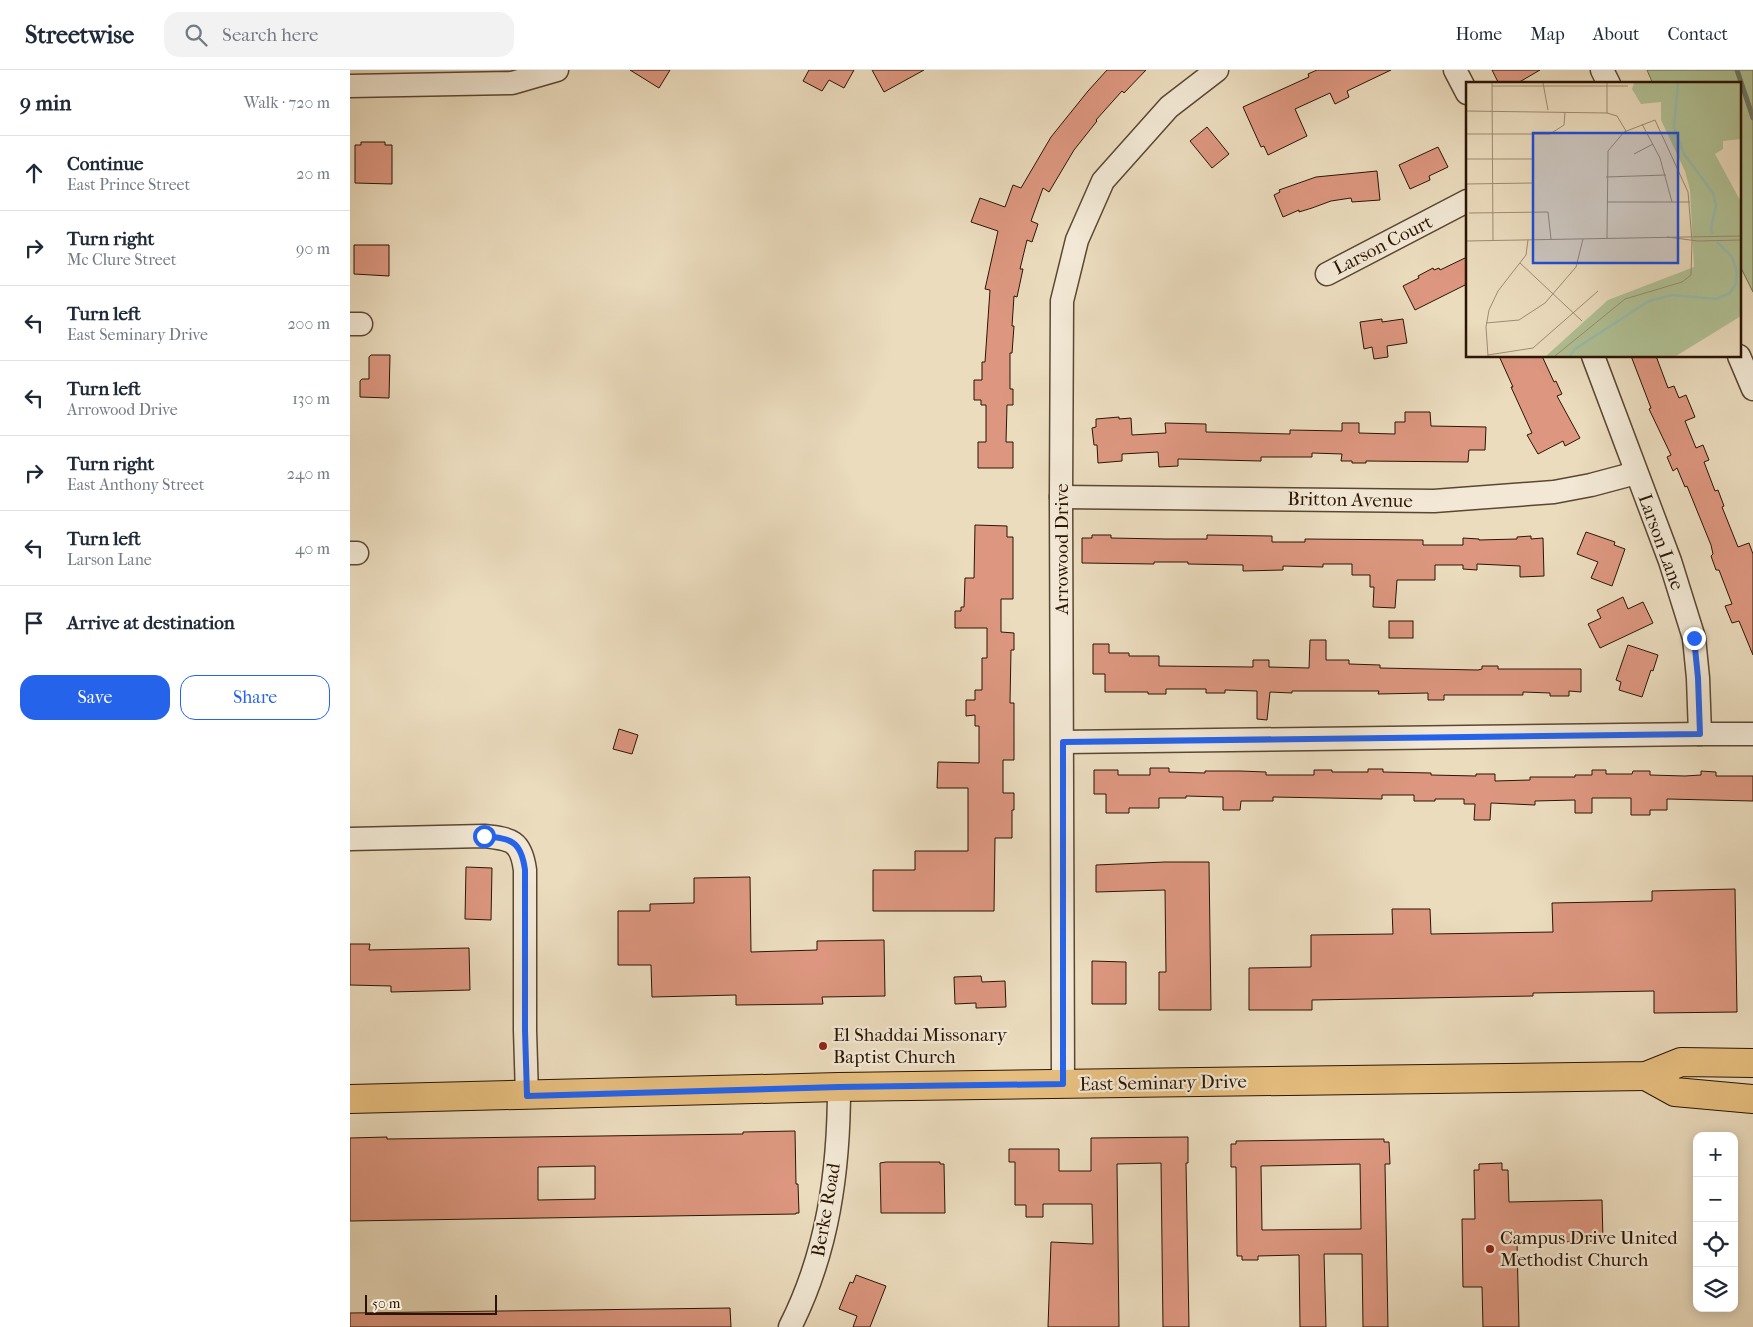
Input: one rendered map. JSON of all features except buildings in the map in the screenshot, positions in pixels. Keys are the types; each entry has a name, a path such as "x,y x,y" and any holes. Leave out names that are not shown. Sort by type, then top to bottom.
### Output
{"main road":[{"name":"East Seminary Drive","path":"350,1099 839,1087 1646,1076 1680,1062 1753,1063"},
{"path":"1646,1076 1674,1092 1753,1099"}],"street":[{"path":"350,86 512,83 557,70"},
{"name":"Arrowood Drive","path":"1063,1084 1062,301 1078,240 1103,181 1169,107 1217,70"},
{"path":"1455,70 1466,90"},
{"path":"1602,70 1608,82"},
{"name":"Larson Court","path":"1326,274 1466,203"},
{"name":"Larson Lane","path":"1594,358 1670,561 1694,638 1700,734"},
{"path":"1740,358 1753,390"},
{"name":"Britton Avenue","path":"1061,497 1434,501 1554,492 1591,485 1636,473"},
{"path":"1063,742 1753,734"},
{"path":"350,839 484,836 502,838 514,843 523,854 525,870 527,1096"},
{"name":"Berke Road","path":"790,1327 811,1280 822,1246 829,1213 838,1134 839,1087"}],"green space":[{"path":"1647,70 1753,70 1753,292 1740,266 1740,82 1652,82"}],"waterway":[{"path":"1737,70 1753,118"}],"place":[{"name":"El Shaddai Missonary Baptist Church","path":"823,1046"},
{"name":"Campus Drive United Methodist Church","path":"1490,1249"}],"route":[{"path":"484,836 502,838 514,843 523,854 525,870 527,1096 839,1087 1063,1084 1063,742 1700,734 1694,638"}]}
